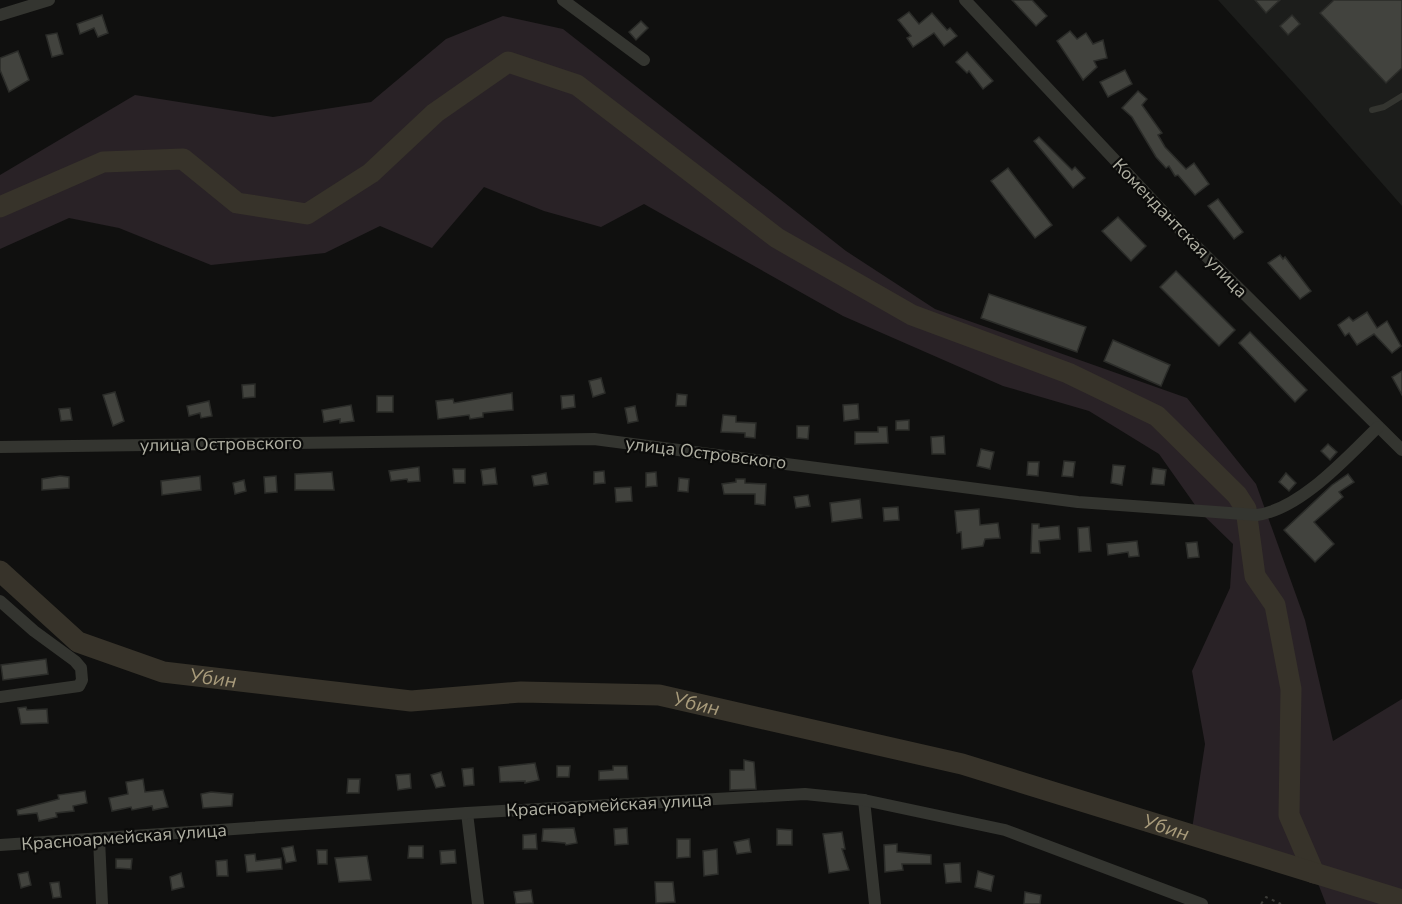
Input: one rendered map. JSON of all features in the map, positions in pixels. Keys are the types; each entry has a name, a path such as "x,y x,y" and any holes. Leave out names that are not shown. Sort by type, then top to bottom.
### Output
{"street":[{"path":"0,15 49,0"},
{"path":"563,0 644,60"},
{"name":"Комендантская улица","path":"965,0 1187,237 1402,450"},
{"name":"улица Островского","path":"0,447 594,439 1078,502 1257,515 1273,512 1327,477 1378,427"},
{"path":"0,600 33,631 75,661 81,668 82,680 79,686 0,698"},
{"name":"Красноармейская улица","path":"0,845 467,813 805,794 864,800 1005,830 1202,904"},
{"path":"864,800 875,904"},
{"path":"467,813 478,904"},
{"path":"99,839 102,904"}],"lane":[{"path":"1372,110 1384,107 1402,96"}],"path":[{"path":"1261,904 1266,897 1281,904"}],"shaded area":[{"path":"1218,0 1402,0 1402,206 1307,98"},
{"path":"503,16 563,29 846,251 935,309 1187,398 1256,484 1305,620 1333,741 1402,699 1402,904 1326,904 1314,873 1191,836 1205,744 1192,671 1230,588 1233,544 1200,512 1159,454 1089,411 1003,386 843,316 644,204 601,227 544,211 484,187 432,248 380,226 325,253 211,265 119,228 69,218 0,249 0,175 135,95 273,117 371,102 446,39"}],"building":[{"path":"1012,0 1032,0 1047,16 1036,26"},
{"path":"1255,0 1280,0 1266,13"},
{"path":"1334,0 1402,0 1402,68 1386,83 1320,13"},
{"path":"909,12 919,24 932,13 947,30 950,28 957,36 944,46 934,33 913,47 907,38 911,36 898,20"},
{"path":"102,15 108,33 98,37 94,28 80,34 77,24"},
{"path":"1292,15 1300,24 1288,35 1280,26"},
{"path":"641,21 648,28 636,40 629,32"},
{"path":"1070,31 1077,39 1086,33 1093,44 1103,40 1107,58 1094,61 1097,67 1083,80 1057,41"},
{"path":"57,33 63,54 52,57 46,35"},
{"path":"18,51 29,80 9,92 0,70 0,58"},
{"path":"967,52 993,81 983,89 969,71 967,73 956,62"},
{"path":"1125,70 1132,84 1108,97 1100,82"},
{"path":"1138,91 1147,99 1142,105 1162,133 1158,135 1165,147 1186,169 1194,163 1209,184 1195,195 1178,175 1175,176 1169,166 1166,168 1156,157 1132,117 1122,108"},
{"path":"1039,137 1072,170 1075,167 1085,178 1073,188 1034,141"},
{"path":"1008,168 1052,225 1035,238 991,181"},
{"path":"1218,199 1243,232 1234,239 1208,206"},
{"path":"1118,217 1146,246 1131,261 1102,231"},
{"path":"1280,255 1283,259 1285,257 1311,291 1300,299 1268,263"},
{"path":"1176,271 1235,330 1219,346 1160,287"},
{"path":"989,294 1086,327 1077,352 981,318"},
{"path":"1367,312 1377,328 1387,321 1401,346 1392,353 1374,334 1357,345 1349,333 1345,336 1338,325 1349,317 1353,321"},
{"path":"1250,332 1307,390 1295,402 1239,343"},
{"path":"1113,340 1170,365 1161,386 1104,361"},
{"path":"1402,371 1402,395 1392,377"},
{"path":"601,378 605,393 593,397 589,381"},
{"path":"255,384 255,397 243,398 242,385"},
{"path":"115,392 124,421 113,426 103,395"},
{"path":"512,393 513,410 483,413 483,417 470,419 469,415 438,419 436,401 453,399 454,403"},
{"path":"677,394 687,395 686,406 676,406"},
{"path":"574,395 575,407 562,409 561,396"},
{"path":"377,396 393,396 393,412 377,412"},
{"path":"209,401 212,416 201,418 200,413 189,416 187,406"},
{"path":"858,404 859,419 844,421 843,405"},
{"path":"351,405 354,421 340,423 340,419 324,422 322,410"},
{"path":"635,406 638,421 628,423 625,408"},
{"path":"70,408 72,420 61,421 59,409"},
{"path":"723,415 736,416 736,422 756,423 755,438 745,437 745,433 721,432"},
{"path":"909,420 909,430 896,430 896,421"},
{"path":"797,426 809,426 808,439 797,438"},
{"path":"878,427 887,427 888,443 855,444 855,432 878,432"},
{"path":"944,436 945,454 932,454 931,437"},
{"path":"1328,444 1337,452 1330,460 1321,451"},
{"path":"981,449 994,452 990,469 977,466"},
{"path":"1064,461 1075,462 1073,477 1062,476"},
{"path":"1028,462 1039,462 1038,476 1027,475"},
{"path":"1113,465 1125,466 1122,485 1111,483"},
{"path":"419,467 420,481 408,482 407,479 391,481 389,471"},
{"path":"495,468 497,484 483,485 481,470"},
{"path":"1153,468 1166,470 1164,485 1151,484"},
{"path":"453,469 465,469 465,483 454,483"},
{"path":"604,471 605,483 594,484 594,472"},
{"path":"332,472 334,490 295,490 295,474"},
{"path":"656,472 657,486 646,487 646,473"},
{"path":"546,473 548,484 534,486 532,476"},
{"path":"1286,473 1296,483 1289,491 1279,482"},
{"path":"1348,474 1354,482 1339,492 1343,497 1314,522 1334,544 1315,562 1284,530 1332,485"},
{"path":"200,476 201,490 162,495 161,481"},
{"path":"276,476 277,492 265,493 264,477"},
{"path":"69,477 69,488 42,490 42,479"},
{"path":"679,478 689,479 688,492 678,491"},
{"path":"736,479 745,479 745,483 766,484 765,505 755,504 755,494 724,494 722,484 736,482"},
{"path":"244,480 246,491 235,494 233,483"},
{"path":"631,487 632,501 616,502 615,488"},
{"path":"808,495 810,506 796,508 794,497"},
{"path":"860,499 862,518 832,522 830,503"},
{"path":"898,507 899,520 884,521 883,508"},
{"path":"979,509 980,525 998,523 1000,538 985,539 983,546 962,549 961,532 957,533 955,511"},
{"path":"1032,524 1039,524 1039,528 1059,526 1060,539 1039,541 1040,553 1031,553"},
{"path":"1089,527 1091,551 1079,552 1078,528"},
{"path":"1137,541 1139,556 1129,557 1128,552 1108,555 1107,544"},
{"path":"1197,542 1199,557 1188,558 1186,543"},
{"path":"46,659 48,674 3,680 1,665"},
{"path":"26,707 27,710 47,709 48,723 21,724 18,708"},
{"path":"744,760 754,762 756,789 730,790 730,770 744,770"},
{"path":"535,763 539,780 525,783 525,781 500,782 499,767"},
{"path":"557,766 570,766 569,777 557,777"},
{"path":"613,766 627,766 628,779 599,780 599,771 613,770"},
{"path":"473,768 474,785 464,786 462,769"},
{"path":"441,772 445,786 436,788 431,775"},
{"path":"410,774 411,788 398,790 396,775"},
{"path":"143,779 145,792 163,790 168,807 153,810 152,806 132,810 131,807 112,811 109,798 128,794 126,782"},
{"path":"348,779 360,779 359,793 347,793"},
{"path":"85,791 87,803 73,806 74,811 56,813 57,817 39,821 37,813 18,815 17,810 59,799 58,795"},
{"path":"211,792 233,794 232,806 203,808 201,794"},
{"path":"574,828 577,843 566,845 565,843 542,841 543,829"},
{"path":"627,828 628,844 615,845 614,829"},
{"path":"777,829 792,830 792,845 777,845"},
{"path":"842,832 845,849 842,849 849,870 829,873 823,834"},
{"path":"536,834 537,849 523,849 523,835"},
{"path":"677,839 690,839 690,857 677,858"},
{"path":"749,839 751,852 737,854 734,842"},
{"path":"897,844 897,852 931,855 931,864 902,864 903,870 885,872 884,845"},
{"path":"293,846 296,861 286,863 282,848"},
{"path":"409,846 423,846 423,858 408,858"},
{"path":"717,849 718,874 704,876 703,851"},
{"path":"317,850 327,850 327,864 318,864"},
{"path":"455,850 456,863 441,864 440,851"},
{"path":"255,854 256,861 281,858 282,869 247,872 245,855"},
{"path":"367,856 371,880 339,882 335,858"},
{"path":"116,859 132,859 131,869 116,868"},
{"path":"227,860 228,876 217,876 216,861"},
{"path":"960,863 961,882 946,883 944,864"},
{"path":"978,871 994,876 991,891 975,887"},
{"path":"28,872 31,885 21,888 18,874"},
{"path":"181,873 184,887 172,890 170,877"},
{"path":"59,882 61,897 53,898 50,883"},
{"path":"655,882 673,882 675,902 656,903"},
{"path":"531,890 533,903 516,904 514,892"},
{"path":"1025,892 1041,895 1040,904 1024,904"}],"waterway":[{"path":"0,207 103,162 183,159 237,203 307,214 371,173 435,113 508,62 577,85 777,238 912,315 1068,373 1157,416 1237,495 1246,509 1255,576 1275,605 1291,689 1289,815 1314,873"},
{"name":"Убин","path":"0,571 78,642 163,672 411,701 521,692 659,695 962,764 1402,900"}]}
